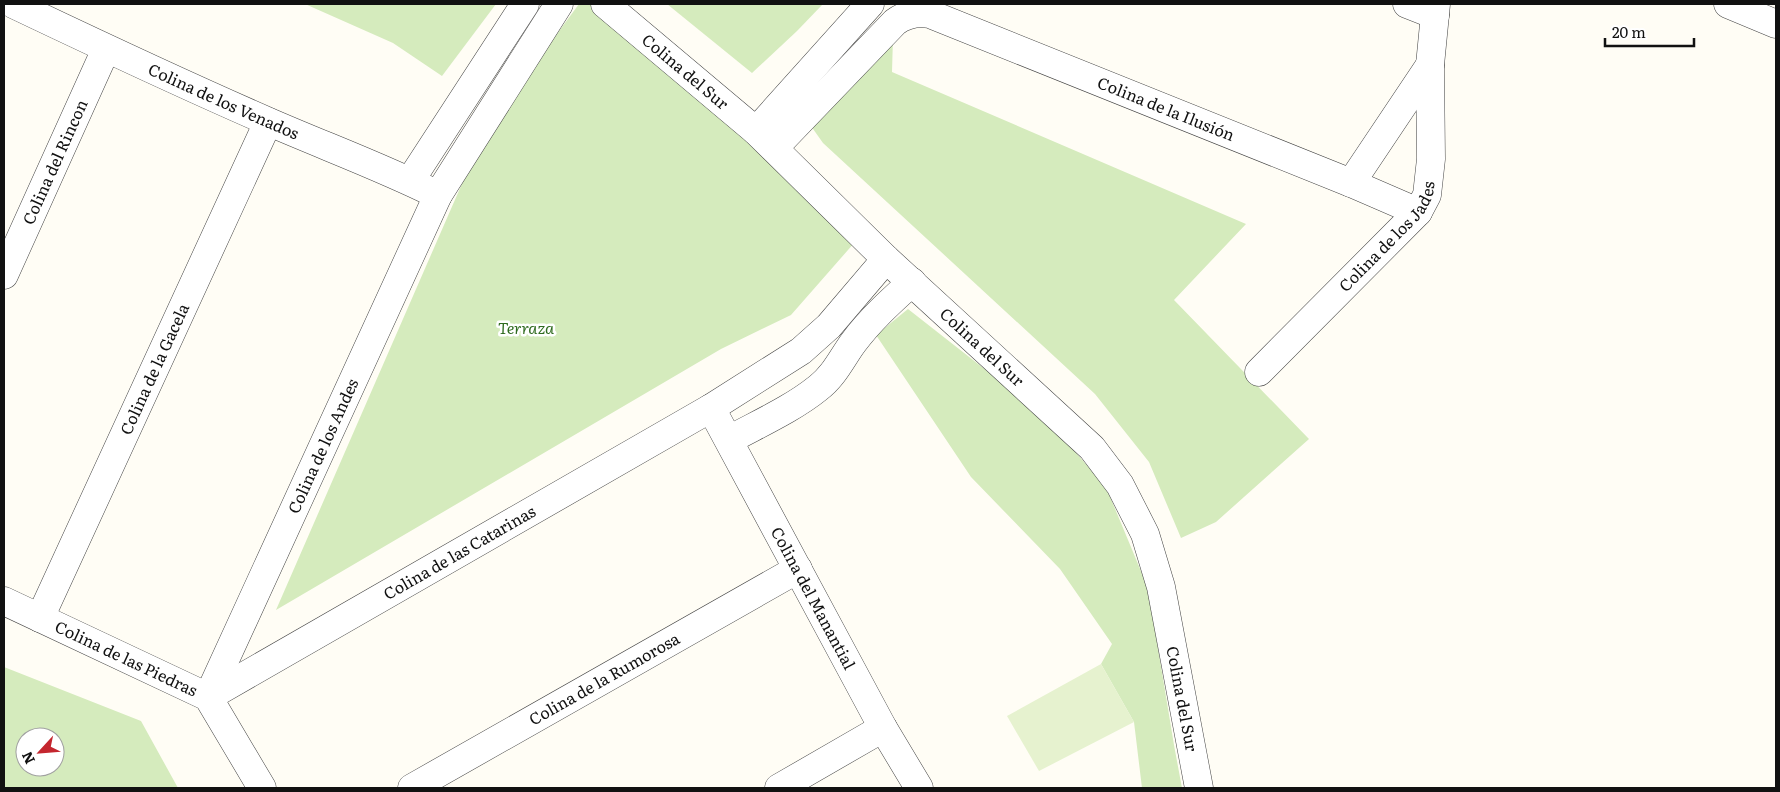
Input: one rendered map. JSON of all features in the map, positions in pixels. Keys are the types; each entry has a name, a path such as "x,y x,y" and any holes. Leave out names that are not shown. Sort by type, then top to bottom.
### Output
{"street":[{"name":"Colina de los Venados","path":"12,4 268,122 438,194"},
{"path":"410,181 525,4"},
{"name":"Colina de los Andes","path":"208,697 438,194 559,4"},
{"name":"Colina del Sur","path":"605,4 765,140 886,259 1092,448 1120,485 1145,534 1161,587 1199,788"},
{"path":"765,140 870,4"},
{"path":"1407,4 1435,9"},
{"path":"1728,4 1776,24"},
{"name":"Colina de los Jades","path":"1259,372 1418,212 1427,195 1431,159 1430,65 1435,9"},
{"name":"Colina de la Ilusión","path":"765,140 895,22 902,17 912,14 930,14 1351,183 1418,212"},
{"name":"Colina del Rincon","path":"4,275 106,48"},
{"name":"Colina de los Jades","path":"1351,183 1430,65"},
{"name":"Colina de la Gacela","path":"40,618 268,122"},
{"name":"Colina de las Catarinas","path":"208,697 710,408 801,351 829,326 886,259"},
{"path":"729,440 819,388 835,370 871,321 912,282"},
{"name":"Colina del Manantial","path":"710,408 883,728 919,788"},
{"name":"Colina de la Rumorosa","path":"412,788 798,569"},
{"name":"Colina de las Piedras","path":"4,601 208,697 262,788"},
{"path":"778,788 883,728"}],"green space":[{"path":"305,4 496,4 442,76 393,43"},
{"name":"Terraza","path":"579,4 599,4 752,138 855,242 791,315 721,349 276,610 485,131"},
{"path":"667,4 823,4 752,73"},
{"path":"893,37 892,72 1246,224 1174,300 1309,439 1216,522 1181,538 1149,462 1095,394 823,143 806,119"},
{"path":"908,309 1042,414 1106,487 1148,588 1182,788 1142,788 1134,722 1101,664 1112,644 1060,569 971,477 876,335"},
{"path":"1101,664 1134,722 1039,771 1007,716"},
{"path":"4,667 141,721 178,788 4,788"}]}
